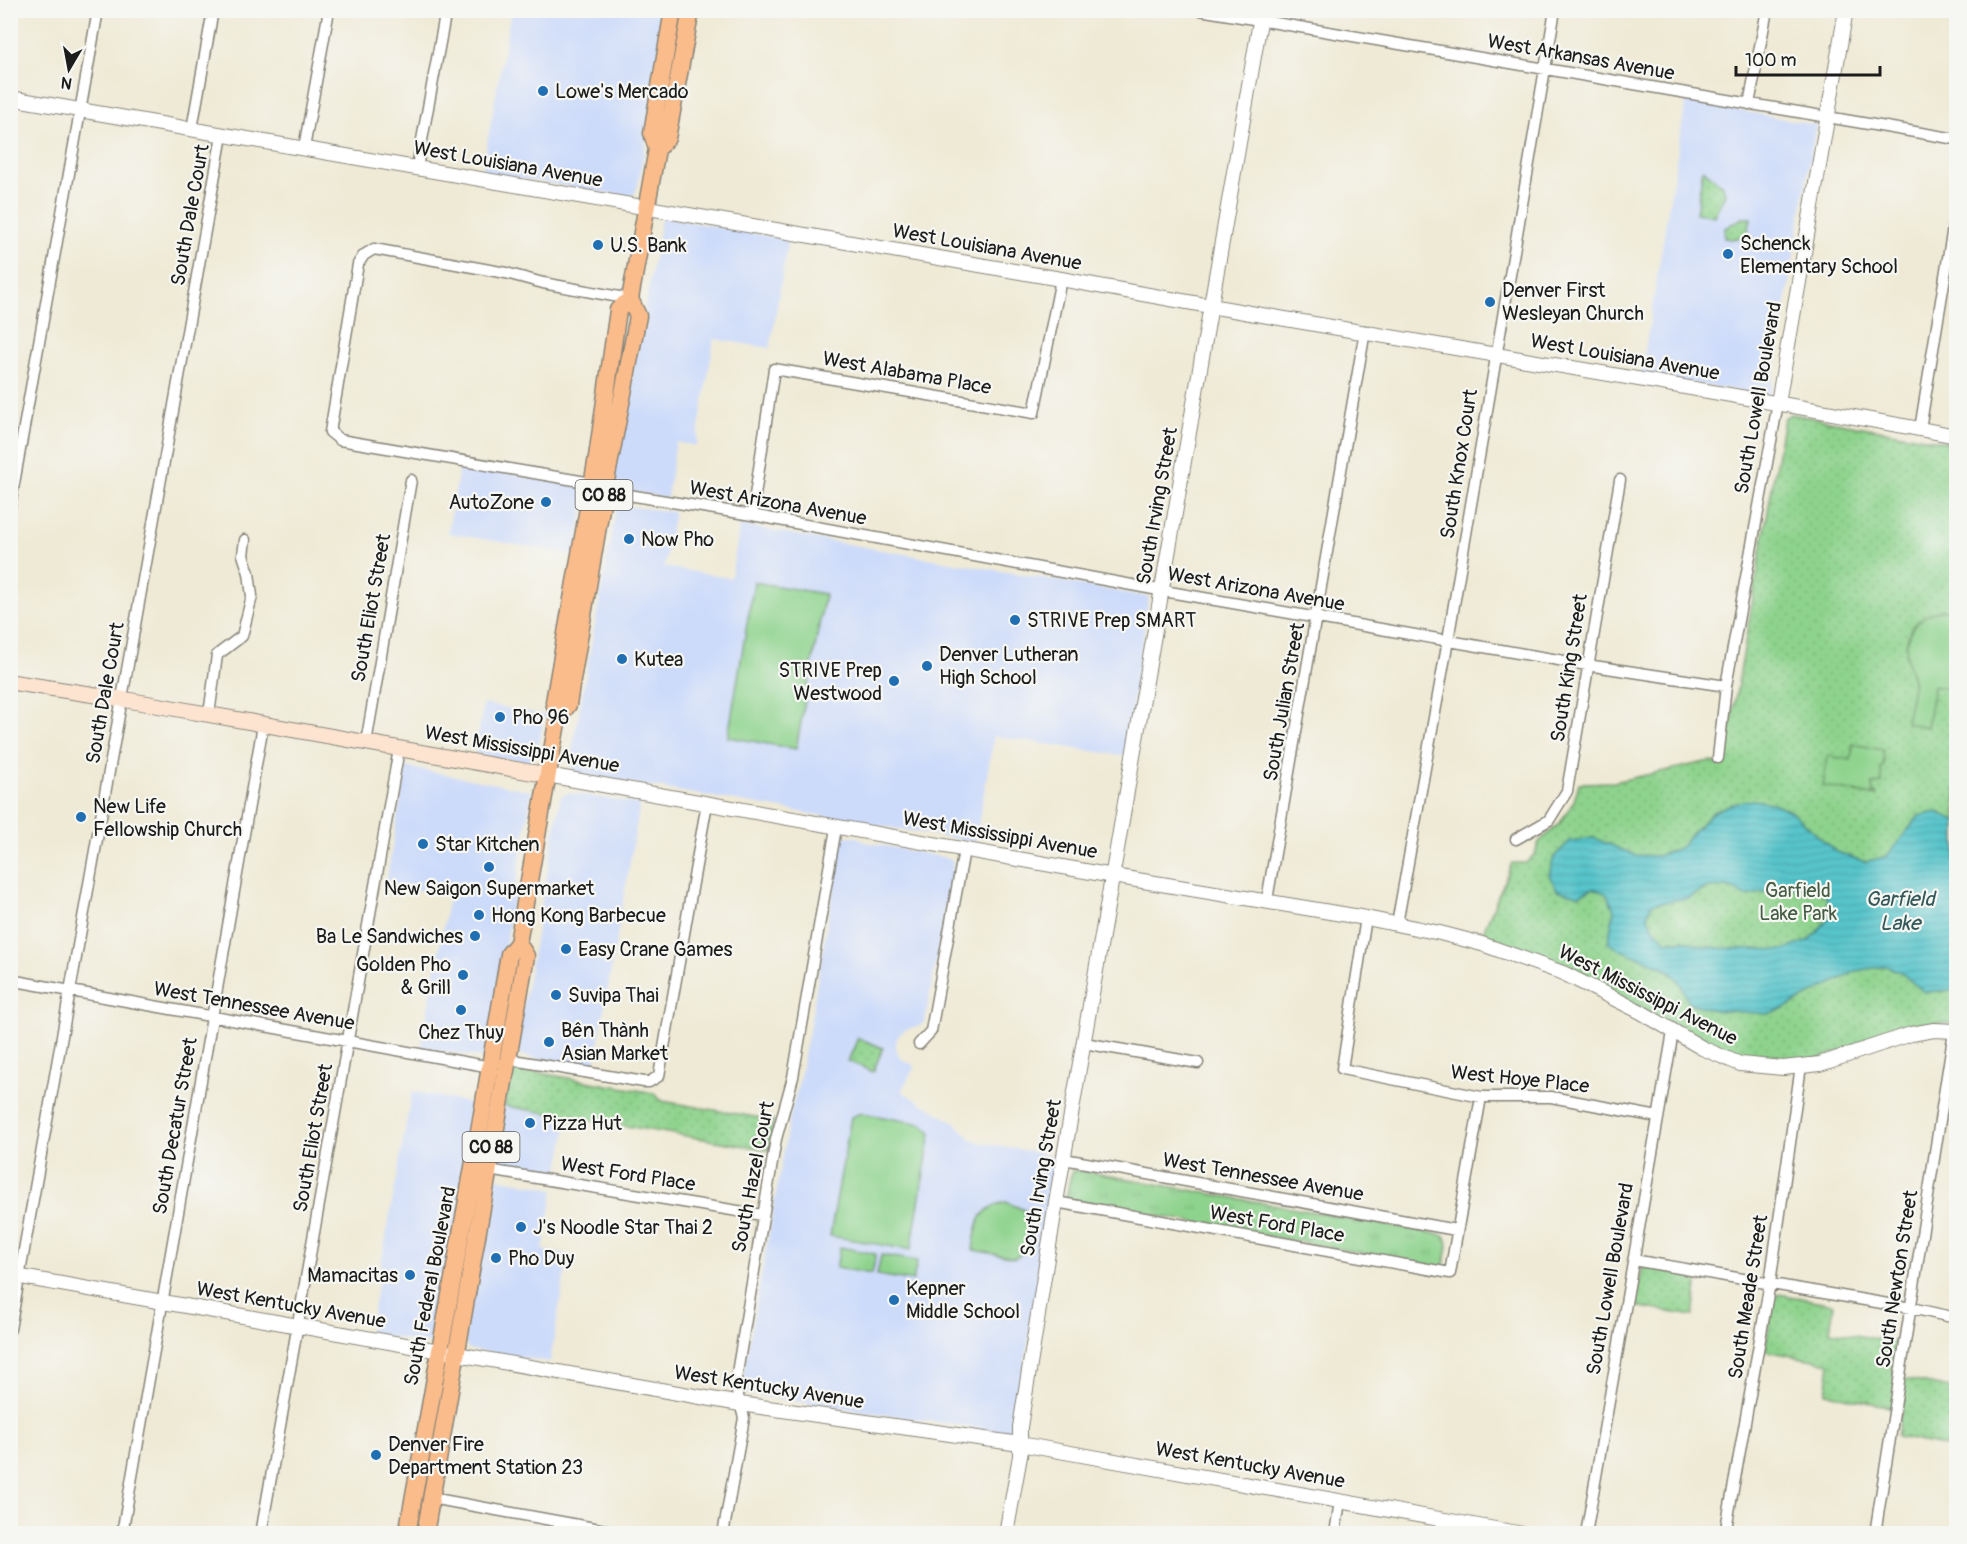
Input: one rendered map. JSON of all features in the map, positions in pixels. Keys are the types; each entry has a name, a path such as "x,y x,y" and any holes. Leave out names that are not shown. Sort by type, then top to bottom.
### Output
{"main road":[{"name":"South Federal Boulevard","path":"425,1533 447,1352 509,954 518,943 558,717 568,705 598,487 638,316 630,299 657,148 652,133 673,10"},
{"name":"South Federal Boulevard","path":"657,148 667,138 691,10"},
{"name":"West Mississippi Avenue","path":"10,682 122,699 547,775"},
{"name":"South Federal Boulevard","path":"407,1533 488,1170 525,956 518,943"}],"street":[{"path":"10,506 98,10"},
{"name":"South Dale Court","path":"192,129 213,10"},
{"path":"304,148 329,10"},
{"path":"417,167 446,10"},
{"name":"West Arkansas Avenue","path":"1200,10 1261,16 1544,70 1956,140"},
{"name":"South Knox Court","path":"1397,924 1448,640 1555,10"},
{"path":"1749,104 1767,10"},
{"name":"South Lowell Boulevard","path":"1718,758 1726,686 1846,10"},
{"name":"South Irving Street","path":"1006,1533 1020,1456 1020,1427 1056,1202 1261,16"},
{"name":"West Louisiana Avenue","path":"10,98 1778,403 1956,436"},
{"name":"South Dale Court","path":"10,1329 15,1276 70,991 222,135"},
{"path":"1920,429 1956,209"},
{"name":"West Arizona Avenue","path":"630,299 374,249 364,255 358,264 330,432 340,440 1162,591 1587,665 1726,686"},
{"name":"West Alabama Place","path":"752,515 774,369 1034,412 1061,279"},
{"name":"South Julian Street","path":"1267,900 1365,332"},
{"name":"South Eliot Street","path":"366,743 411,480"},
{"name":"South King Street","path":"1516,839 1549,820 1567,790 1620,480"},
{"path":"209,715 217,655 242,636 252,596 249,573 243,555 245,540"},
{"name":"South Decatur Street","path":"122,1533 263,725"},
{"name":"South Eliot Street","path":"261,1533 399,749"},
{"name":"West Mississippi Avenue","path":"547,775 836,828 1267,900 1397,924 1482,944 1563,973 1600,990 1702,1048 1740,1064 1759,1067 1820,1064 1911,1034 1934,1030 1955,1031"},
{"path":"507,1059 644,1082 654,1080 659,1076 707,803"},
{"name":"South Hazel Court","path":"723,1533 744,1418 735,1385 762,1215 776,1139 793,1077 836,828"},
{"path":"919,1044 931,1031 964,850"},
{"name":"West Hoye Place","path":"1366,918 1342,1069 1481,1097 1551,1097 1658,1117"},
{"name":"West Tennessee Avenue","path":"10,981 490,1067"},
{"name":"South Newton Street","path":"1875,1533 1955,1031"},
{"name":"South Lowell Boulevard","path":"1586,1533 1673,1032"},
{"path":"1084,1043 1198,1063"},
{"name":"South Meade Street","path":"1725,1533 1770,1283 1801,1066"},
{"path":"1456,1230 1481,1097"},
{"name":"West Tennessee Avenue","path":"1064,1159 1456,1230"},
{"name":"West Ford Place","path":"488,1170 762,1215"},
{"name":"West Ford Place","path":"1056,1202 1450,1273 1456,1230"},
{"path":"1633,1260 1911,1308 1956,1318"},
{"name":"West Kentucky Avenue","path":"15,1276 740,1404 1020,1444 1523,1533"},
{"path":"431,1498 627,1533"},
{"path":"1335,1533 1340,1501"}],"shaded area":[{"path":"511,11 669,11 638,186 634,195 626,196 482,172"},
{"name":"Schenck Elementary School","path":"1686,101 1816,125 1770,396 1641,375"},
{"path":"664,217 788,240 770,348 714,339 696,446 676,442 667,498 617,489 613,484 661,219"},
{"path":"460,464 586,487 576,555 448,533"},
{"name":"Denver Lutheran High School","path":"617,505 674,512 664,567 731,578 740,525 1149,597 1125,756 994,736 975,842 573,773 570,762"},
{"path":"483,704 545,715 536,755 529,762 475,754"},
{"path":"406,767 532,791 486,1058 421,1048 449,896 386,884"},
{"path":"569,793 640,804 594,1068 523,1056 516,1047 561,796"},
{"path":"847,836 857,837 865,842 952,859 953,867 925,1021 921,1025 905,1030 896,1041 900,1058 915,1066 901,1091 955,1123 973,1141 1059,1157 1014,1427 1011,1433 747,1394 743,1389 742,1383 790,1116 808,1036 842,839"},
{"path":"412,1091 478,1105 435,1342 427,1343 369,1333"},
{"path":"505,1106 569,1118 558,1174 495,1164"},
{"path":"496,1178 554,1189 543,1250 568,1255 550,1362 468,1349 464,1339 491,1185"}],"green space":[{"path":"1703,169 1723,186 1725,194 1714,216 1696,213"},
{"path":"1742,218 1751,218 1747,236 1724,238 1725,228"},
{"name":"Garfield Lake Park","path":"1791,414 1956,444 1956,1023 1916,1025 1818,1058 1778,1063 1731,1054 1694,1037 1571,971 1526,952 1480,939 1512,863 1526,863 1535,854 1539,842 1560,823 1574,801 1579,783 1614,782 1710,761 1724,765 1784,418"},
{"path":"754,582 825,594 796,749 728,737"},
{"path":"1945,610 1956,610 1956,690 1934,686 1927,727 1906,723 1913,681 1907,658 1908,636 1919,621 1926,616"},
{"path":"1853,744 1883,750 1882,783 1872,784 1873,793 1877,796 1823,786 1828,756 1851,760"},
{"path":"858,1038 883,1048 873,1072 848,1061"},
{"path":"511,1068 654,1093 662,1101 773,1120 769,1150 505,1106"},
{"path":"861,1113 922,1124 931,1132 911,1250 830,1236 851,1117"},
{"path":"1073,1171 1443,1235 1448,1241 1447,1254 1443,1268 1066,1199"},
{"path":"1006,1202 1031,1213 1025,1252 1015,1258 973,1250 978,1225 984,1213"},
{"path":"840,1247 876,1254 872,1274 836,1268"},
{"path":"881,1255 917,1261 913,1281 877,1275"},
{"path":"1643,1267 1695,1276 1698,1279 1693,1316 1634,1306"},
{"path":"1779,1294 1834,1304 1830,1331 1896,1342 1892,1371 1905,1379 1956,1389 1956,1452 1952,1448 1897,1437 1901,1412 1886,1406 1826,1393 1830,1363 1765,1351 1774,1297"}],"water":[{"name":"Garfield Lake","path":"1753,800 1776,804 1792,812 1836,852 1866,862 1887,856 1919,816 1937,812 1956,820 1956,990 1924,992 1899,971 1885,966 1856,971 1787,1007 1768,1014 1714,1010 1689,1003 1680,983 1670,971 1608,943 1614,910 1607,894 1593,888 1579,895 1557,890 1549,875 1554,857 1570,841 1594,838 1635,855 1658,856 1681,847 1713,812 1734,803","holes":["1812,883 1827,898 1830,916 1810,940 1783,950 1720,948 1701,946 1688,941 1667,941 1655,930 1647,916 1652,904 1689,898 1707,888 1728,887 1746,896"]}],"place":[{"name":"Lowe's Mercado","path":"543,91"},
{"name":"U.S. Bank","path":"598,245"},
{"name":"Schenck Elementary School","path":"1728,254"},
{"name":"Denver First Wesleyan Church","path":"1490,302"},
{"name":"AutoZone","path":"546,502"},
{"name":"Now Pho","path":"629,539"},
{"name":"STRIVE Prep SMART","path":"1015,620"},
{"name":"Kutea","path":"622,659"},
{"name":"Denver Lutheran High School","path":"927,666"},
{"name":"STRIVE Prep Westwood","path":"894,681"},
{"name":"Pho 96","path":"500,717"},
{"name":"New Life Fellowship Church","path":"81,817"},
{"name":"Star Kitchen","path":"423,844"},
{"name":"New Saigon Supermarket","path":"489,867"},
{"name":"Hong Kong Barbecue","path":"479,915"},
{"name":"Ba Le Sandwiches","path":"475,936"},
{"name":"Easy Crane Games","path":"566,949"},
{"name":"Golden Pho & Grill","path":"463,975"},
{"name":"Suvipa Thai","path":"556,995"},
{"name":"Chez Thuy","path":"461,1010"},
{"name":"Bên Thành Asian Market","path":"549,1042"},
{"name":"Pizza Hut","path":"530,1123"},
{"name":"J's Noodle Star Thai 2","path":"521,1227"},
{"name":"Pho Duy","path":"496,1258"},
{"name":"Mamacitas","path":"410,1275"},
{"name":"Kepner Middle School","path":"894,1300"},
{"name":"Denver Fire Department Station 23","path":"376,1455"}]}
